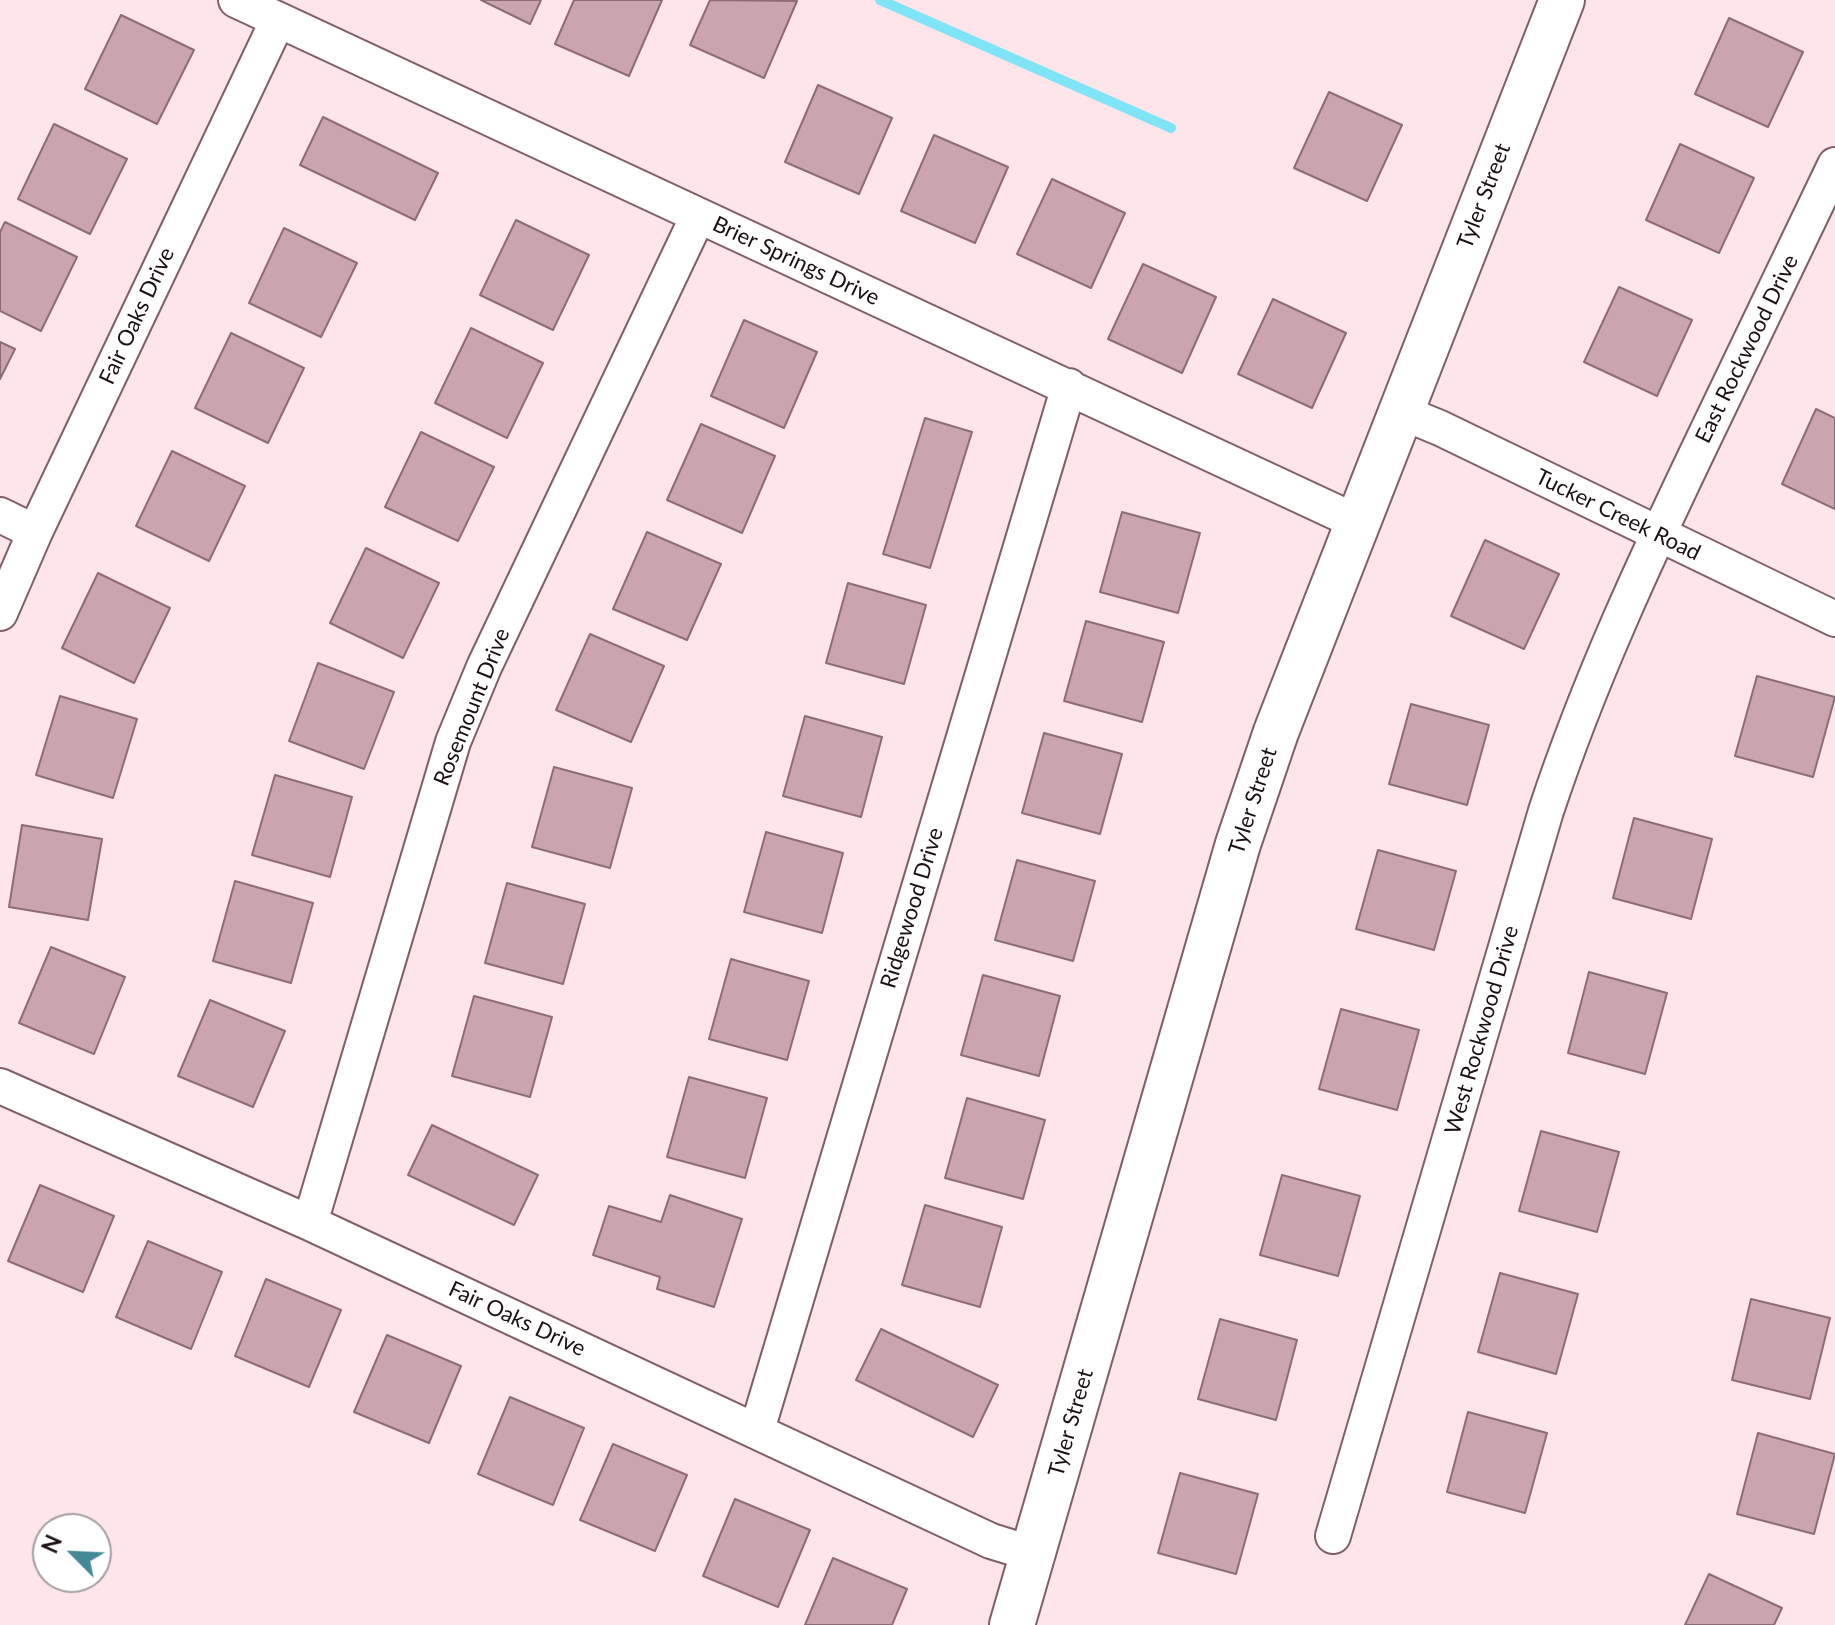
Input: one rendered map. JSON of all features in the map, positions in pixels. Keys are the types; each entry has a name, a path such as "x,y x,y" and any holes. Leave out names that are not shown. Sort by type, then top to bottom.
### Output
{"street":[{"name":"Brier Springs Drive","path":"236,0 1357,522"},
{"name":"Tyler Street","path":"1012,1625 1238,844 1276,732 1562,0"},
{"name":"Fair Oaks Drive","path":"0,613 35,532 278,20"},
{"name":"East Rockwood Drive","path":"1658,534 1835,165"},
{"name":"Rosemount Drive","path":"310,1223 453,742 484,667 698,216"},
{"name":"Ridgewood Drive","path":"757,1430 1069,386"},
{"name":"Tucker Creek Road","path":"1401,412 1835,619"},
{"path":"0,515 35,532"},
{"name":"West Rockwood Drive","path":"1333,1536 1546,811 1574,728 1658,534"},
{"name":"Fair Oaks Drive","path":"0,1086 310,1223 991,1541 1033,1554"}],"building":[{"path":"481,0 541,0 530,24"},
{"path":"574,0 662,0 629,76 555,44"},
{"path":"710,0 797,1 764,78 690,45"},
{"path":"121,15 194,50 157,124 85,89"},
{"path":"1729,18 1803,52 1768,127 1695,94"},
{"path":"818,85 892,118 859,194 785,162"},
{"path":"1329,92 1402,125 1367,201 1294,168"},
{"path":"323,117 438,173 415,220 300,165"},
{"path":"54,124 127,159 90,234 18,199"},
{"path":"934,135 1008,167 975,243 901,211"},
{"path":"1680,144 1754,178 1719,253 1646,220"},
{"path":"1052,179 1125,213 1091,288 1017,254"},
{"path":"516,220 589,255 553,330 480,295"},
{"path":"5,222 77,257 41,331 0,311 0,232"},
{"path":"284,228 357,263 321,337 249,303"},
{"path":"1143,264 1216,297 1182,373 1108,339"},
{"path":"1619,287 1692,320 1657,396 1584,362"},
{"path":"1273,299 1346,333 1312,408 1238,374"},
{"path":"744,320 817,352 784,428 711,396"},
{"path":"471,328 543,363 507,438 435,403"},
{"path":"231,333 304,368 268,443 195,408"},
{"path":"0,342 15,349 0,379"},
{"path":"1816,409 1835,418 1835,509 1782,484"},
{"path":"925,418 972,432 930,568 883,554"},
{"path":"701,424 775,456 742,533 667,500"},
{"path":"421,432 494,467 458,541 385,507"},
{"path":"172,451 245,486 209,561 136,526"},
{"path":"1122,512 1200,533 1178,613 1100,592"},
{"path":"647,532 721,564 687,640 613,609"},
{"path":"1485,540 1559,574 1524,649 1451,616"},
{"path":"366,548 439,583 403,658 330,623"},
{"path":"98,573 170,608 134,683 62,648"},
{"path":"848,583 926,605 904,684 826,663"},
{"path":"1086,621 1164,642 1142,722 1064,701"},
{"path":"590,634 664,666 631,742 556,710"},
{"path":"318,663 394,692 364,769 289,741"},
{"path":"1757,676 1835,697 1813,777 1735,756"},
{"path":"60,696 137,719 113,798 36,775"},
{"path":"1411,704 1489,725 1467,805 1389,784"},
{"path":"805,716 882,737 861,817 783,796"},
{"path":"1044,733 1122,754 1100,834 1022,813"},
{"path":"554,767 632,788 610,868 532,847"},
{"path":"275,775 352,797 330,877 252,855"},
{"path":"1634,818 1712,839 1691,919 1613,898"},
{"path":"22,825 102,839 88,920 9,907"},
{"path":"766,832 843,853 822,933 744,912"},
{"path":"1378,850 1456,871 1434,950 1356,929"},
{"path":"1017,860 1095,881 1073,961 995,940"},
{"path":"235,881 313,903 291,983 213,961"},
{"path":"507,883 585,904 563,984 485,963"},
{"path":"51,947 125,977 94,1054 19,1023"},
{"path":"731,959 809,981 787,1060 709,1039"},
{"path":"1589,972 1667,993 1645,1074 1568,1053"},
{"path":"983,975 1060,996 1039,1076 961,1055"},
{"path":"474,996 552,1017 530,1097 452,1076"},
{"path":"210,1000 285,1031 253,1107 178,1076"},
{"path":"1341,1009 1419,1030 1397,1110 1319,1089"},
{"path":"689,1077 767,1098 745,1178 667,1157"},
{"path":"967,1098 1045,1120 1023,1199 945,1178"},
{"path":"432,1125 538,1175 514,1225 408,1175"},
{"path":"1541,1131 1619,1152 1597,1232 1519,1211"},
{"path":"1282,1175 1360,1196 1338,1276 1260,1255"},
{"path":"40,1185 114,1216 83,1292 8,1261"},
{"path":"670,1195 742,1219 714,1307 657,1289 660,1277 593,1255 609,1206 661,1222"},
{"path":"925,1205 1002,1227 980,1307 902,1285"},
{"path":"148,1241 222,1272 191,1349 116,1317"},
{"path":"1500,1273 1578,1294 1556,1374 1478,1352"},
{"path":"266,1279 341,1310 309,1387 235,1356"},
{"path":"1751,1299 1830,1318 1810,1399 1732,1380"},
{"path":"1220,1319 1297,1340 1276,1420 1198,1399"},
{"path":"881,1329 998,1385 973,1437 856,1380"},
{"path":"387,1335 461,1366 429,1443 354,1412"},
{"path":"510,1397 584,1428 553,1505 478,1474"},
{"path":"1468,1412 1547,1433 1525,1513 1447,1492"},
{"path":"1758,1433 1835,1454 1814,1534 1737,1514"},
{"path":"613,1444 687,1475 655,1551 580,1520"},
{"path":"1180,1473 1258,1494 1236,1574 1158,1553"},
{"path":"735,1499 810,1530 778,1607 703,1576"},
{"path":"833,1558 907,1589 892,1625 805,1625"},
{"path":"1709,1574 1782,1608 1774,1625 1685,1625"}],"waterway":[{"path":"880,0 1171,128"}]}
